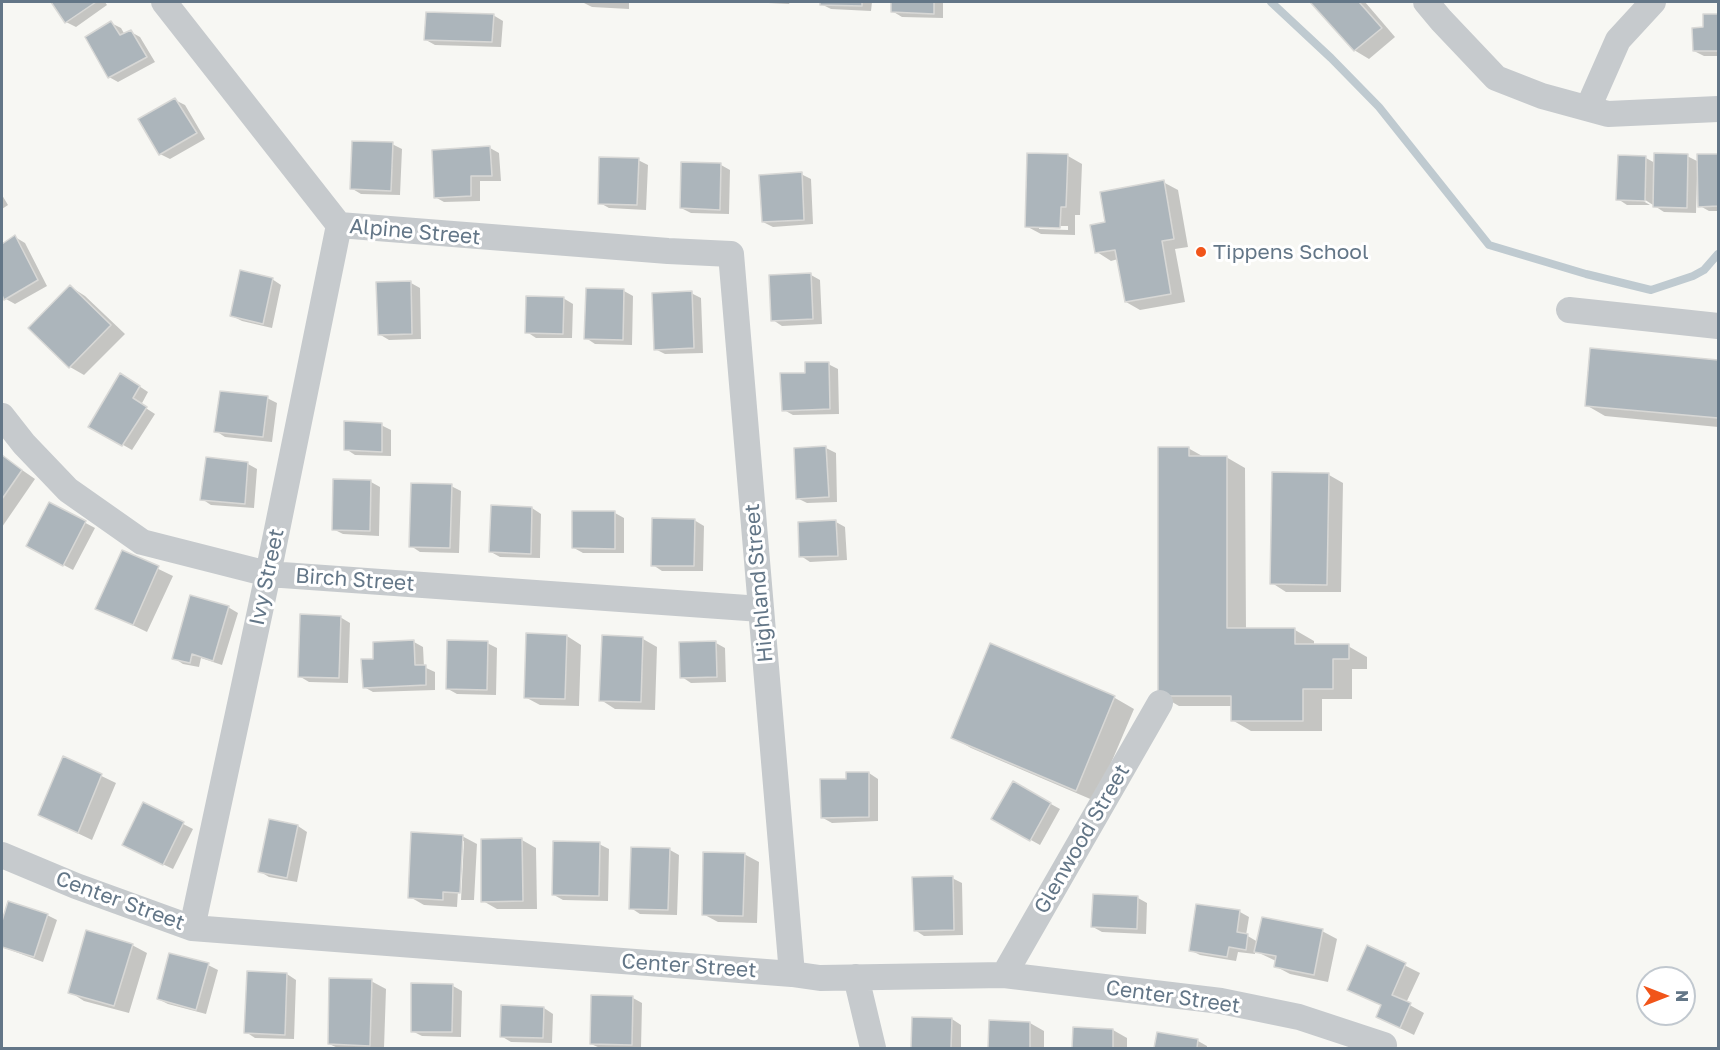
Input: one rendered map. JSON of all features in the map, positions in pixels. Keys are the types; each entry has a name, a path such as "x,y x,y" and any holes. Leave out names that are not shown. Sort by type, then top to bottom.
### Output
{"street":[{"name":"Alpine Street","path":"164,2 339,225 668,251"},
{"path":"1426,2 1496,78 1542,96 1608,114 1719,109"},
{"path":"1588,108 1618,40 1653,2"},
{"name":"Ivy Street","path":"192,928 268,574 339,225"},
{"name":"Highland Street","path":"668,251 731,254 792,974"},
{"path":"1569,310 1719,326"},
{"name":"Birch Street","path":"2,416 24,444 68,490 142,542 268,574 761,609"},
{"name":"Glenwood Street","path":"1004,975 1160,703"},
{"name":"Center Street","path":"2,855 76,886 192,928 820,978 1004,975 1221,1001 1299,1017 1384,1045"},
{"path":"856,977 873,1048"}],"building":[{"path":"51,2 96,2 65,23"},
{"path":"820,2 862,2 862,6 820,5"},
{"path":"891,2 934,2 934,14 891,12"},
{"path":"1310,2 1359,2 1382,28 1354,51"},
{"path":"426,12 494,14 492,42 424,40"},
{"path":"1703,14 1718,14 1718,51 1693,51 1692,28 1703,27"},
{"path":"111,21 120,35 131,30 147,57 108,78 85,37"},
{"path":"175,98 197,133 159,155 138,119"},
{"path":"352,141 393,142 391,191 350,189"},
{"path":"490,146 492,176 471,176 471,196 434,198 432,150"},
{"path":"1027,153 1068,154 1066,207 1061,207 1060,228 1025,227"},
{"path":"1654,153 1688,154 1687,208 1653,207"},
{"path":"1697,154 1718,154 1718,206 1698,207"},
{"path":"1618,155 1646,156 1645,201 1616,200"},
{"path":"599,157 639,158 637,205 598,204"},
{"path":"681,162 721,163 720,210 680,208"},
{"path":"802,172 804,220 762,222 759,175"},
{"path":"1164,180 1174,239 1162,241 1171,294 1125,302 1115,250 1095,253 1090,225 1105,222 1100,192"},
{"path":"15,235 38,280 4,300 2,295 2,244"},
{"path":"240,270 273,278 263,324 230,316"},
{"path":"811,273 813,319 771,321 769,275"},
{"path":"411,281 412,334 378,335 376,282"},
{"path":"70,285 111,325 69,368 28,328"},
{"path":"586,288 624,289 623,340 584,339"},
{"path":"692,291 694,348 654,350 652,293"},
{"path":"526,296 564,297 563,334 525,333"},
{"path":"1590,348 1718,360 1718,418 1585,406"},
{"path":"805,362 829,362 830,409 782,411 780,373 805,373"},
{"path":"120,373 140,386 133,398 147,407 122,446 88,427"},
{"path":"220,391 268,396 263,437 214,432"},
{"path":"344,421 382,423 382,452 344,450"},
{"path":"826,446 829,497 796,499 794,448"},
{"path":"1158,447 1189,447 1189,456 1227,456 1227,628 1295,628 1295,644 1349,644 1349,659 1333,659 1333,689 1303,689 1303,721 1231,721 1231,696 1158,696"},
{"path":"2,455 22,470 2,499"},
{"path":"206,457 248,462 245,504 200,500"},
{"path":"1272,472 1329,473 1327,585 1270,584"},
{"path":"333,479 371,480 370,531 332,530"},
{"path":"411,483 452,484 450,548 409,547"},
{"path":"49,502 86,521 63,566 26,546"},
{"path":"491,505 532,507 531,554 489,552"},
{"path":"572,511 615,511 615,549 572,548"},
{"path":"652,518 695,519 694,566 651,566"},
{"path":"836,520 838,556 799,557 798,522"},
{"path":"122,550 159,566 133,625 95,609"},
{"path":"190,595 229,606 213,661 192,654 190,663 172,659"},
{"path":"300,614 341,616 339,678 298,677"},
{"path":"526,633 567,635 565,699 524,698"},
{"path":"602,635 643,637 641,702 599,701"},
{"path":"414,640 415,665 426,665 426,685 363,688 361,659 373,659 373,642"},
{"path":"447,640 488,641 487,690 446,689"},
{"path":"716,641 717,677 680,678 679,642"},
{"path":"990,643 1115,696 1076,791 951,738"},
{"path":"63,756 102,774 78,833 38,815"},
{"path":"846,772 869,772 869,817 821,818 820,779 846,779"},
{"path":"1013,781 1051,803 1030,841 991,819"},
{"path":"143,802 184,822 163,865 122,845"},
{"path":"269,819 298,825 287,878 258,872"},
{"path":"411,832 463,835 460,893 443,892 443,900 408,898"},
{"path":"522,838 523,901 481,902 481,839"},
{"path":"553,841 600,842 599,896 552,895"},
{"path":"631,847 670,848 668,910 629,909"},
{"path":"703,852 745,853 743,916 702,915"},
{"path":"953,876 954,930 914,931 912,877"},
{"path":"1093,894 1138,896 1137,929 1091,927"},
{"path":"8,901 48,914 34,957 2,947 2,921"},
{"path":"1196,904 1240,910 1237,932 1248,934 1246,950 1229,947 1227,957 1189,951"},
{"path":"1262,917 1323,929 1314,975 1274,967 1276,956 1254,952"},
{"path":"86,930 133,944 114,1006 68,993"},
{"path":"1367,945 1406,963 1392,995 1411,1003 1400,1028 1376,1017 1381,1005 1347,990"},
{"path":"169,953 209,963 196,1010 157,999"},
{"path":"247,971 287,973 285,1035 244,1033"},
{"path":"329,978 372,979 370,1046 328,1044"},
{"path":"411,983 453,984 452,1032 411,1032"},
{"path":"591,995 633,996 632,1045 590,1044"},
{"path":"501,1005 544,1007 543,1038 500,1037"},
{"path":"912,1017 952,1018 951,1048 911,1048"},
{"path":"989,1020 1030,1022 1030,1048 988,1048"},
{"path":"1073,1027 1113,1029 1113,1048 1072,1048"},
{"path":"1157,1032 1198,1039 1197,1048 1154,1048"}],"waterway":[{"path":"1271,2 1379,107 1489,245 1586,274 1651,290 1693,276 1704,270 1718,254"}],"place":[{"name":"Tippens School","path":"1201,252"}]}
